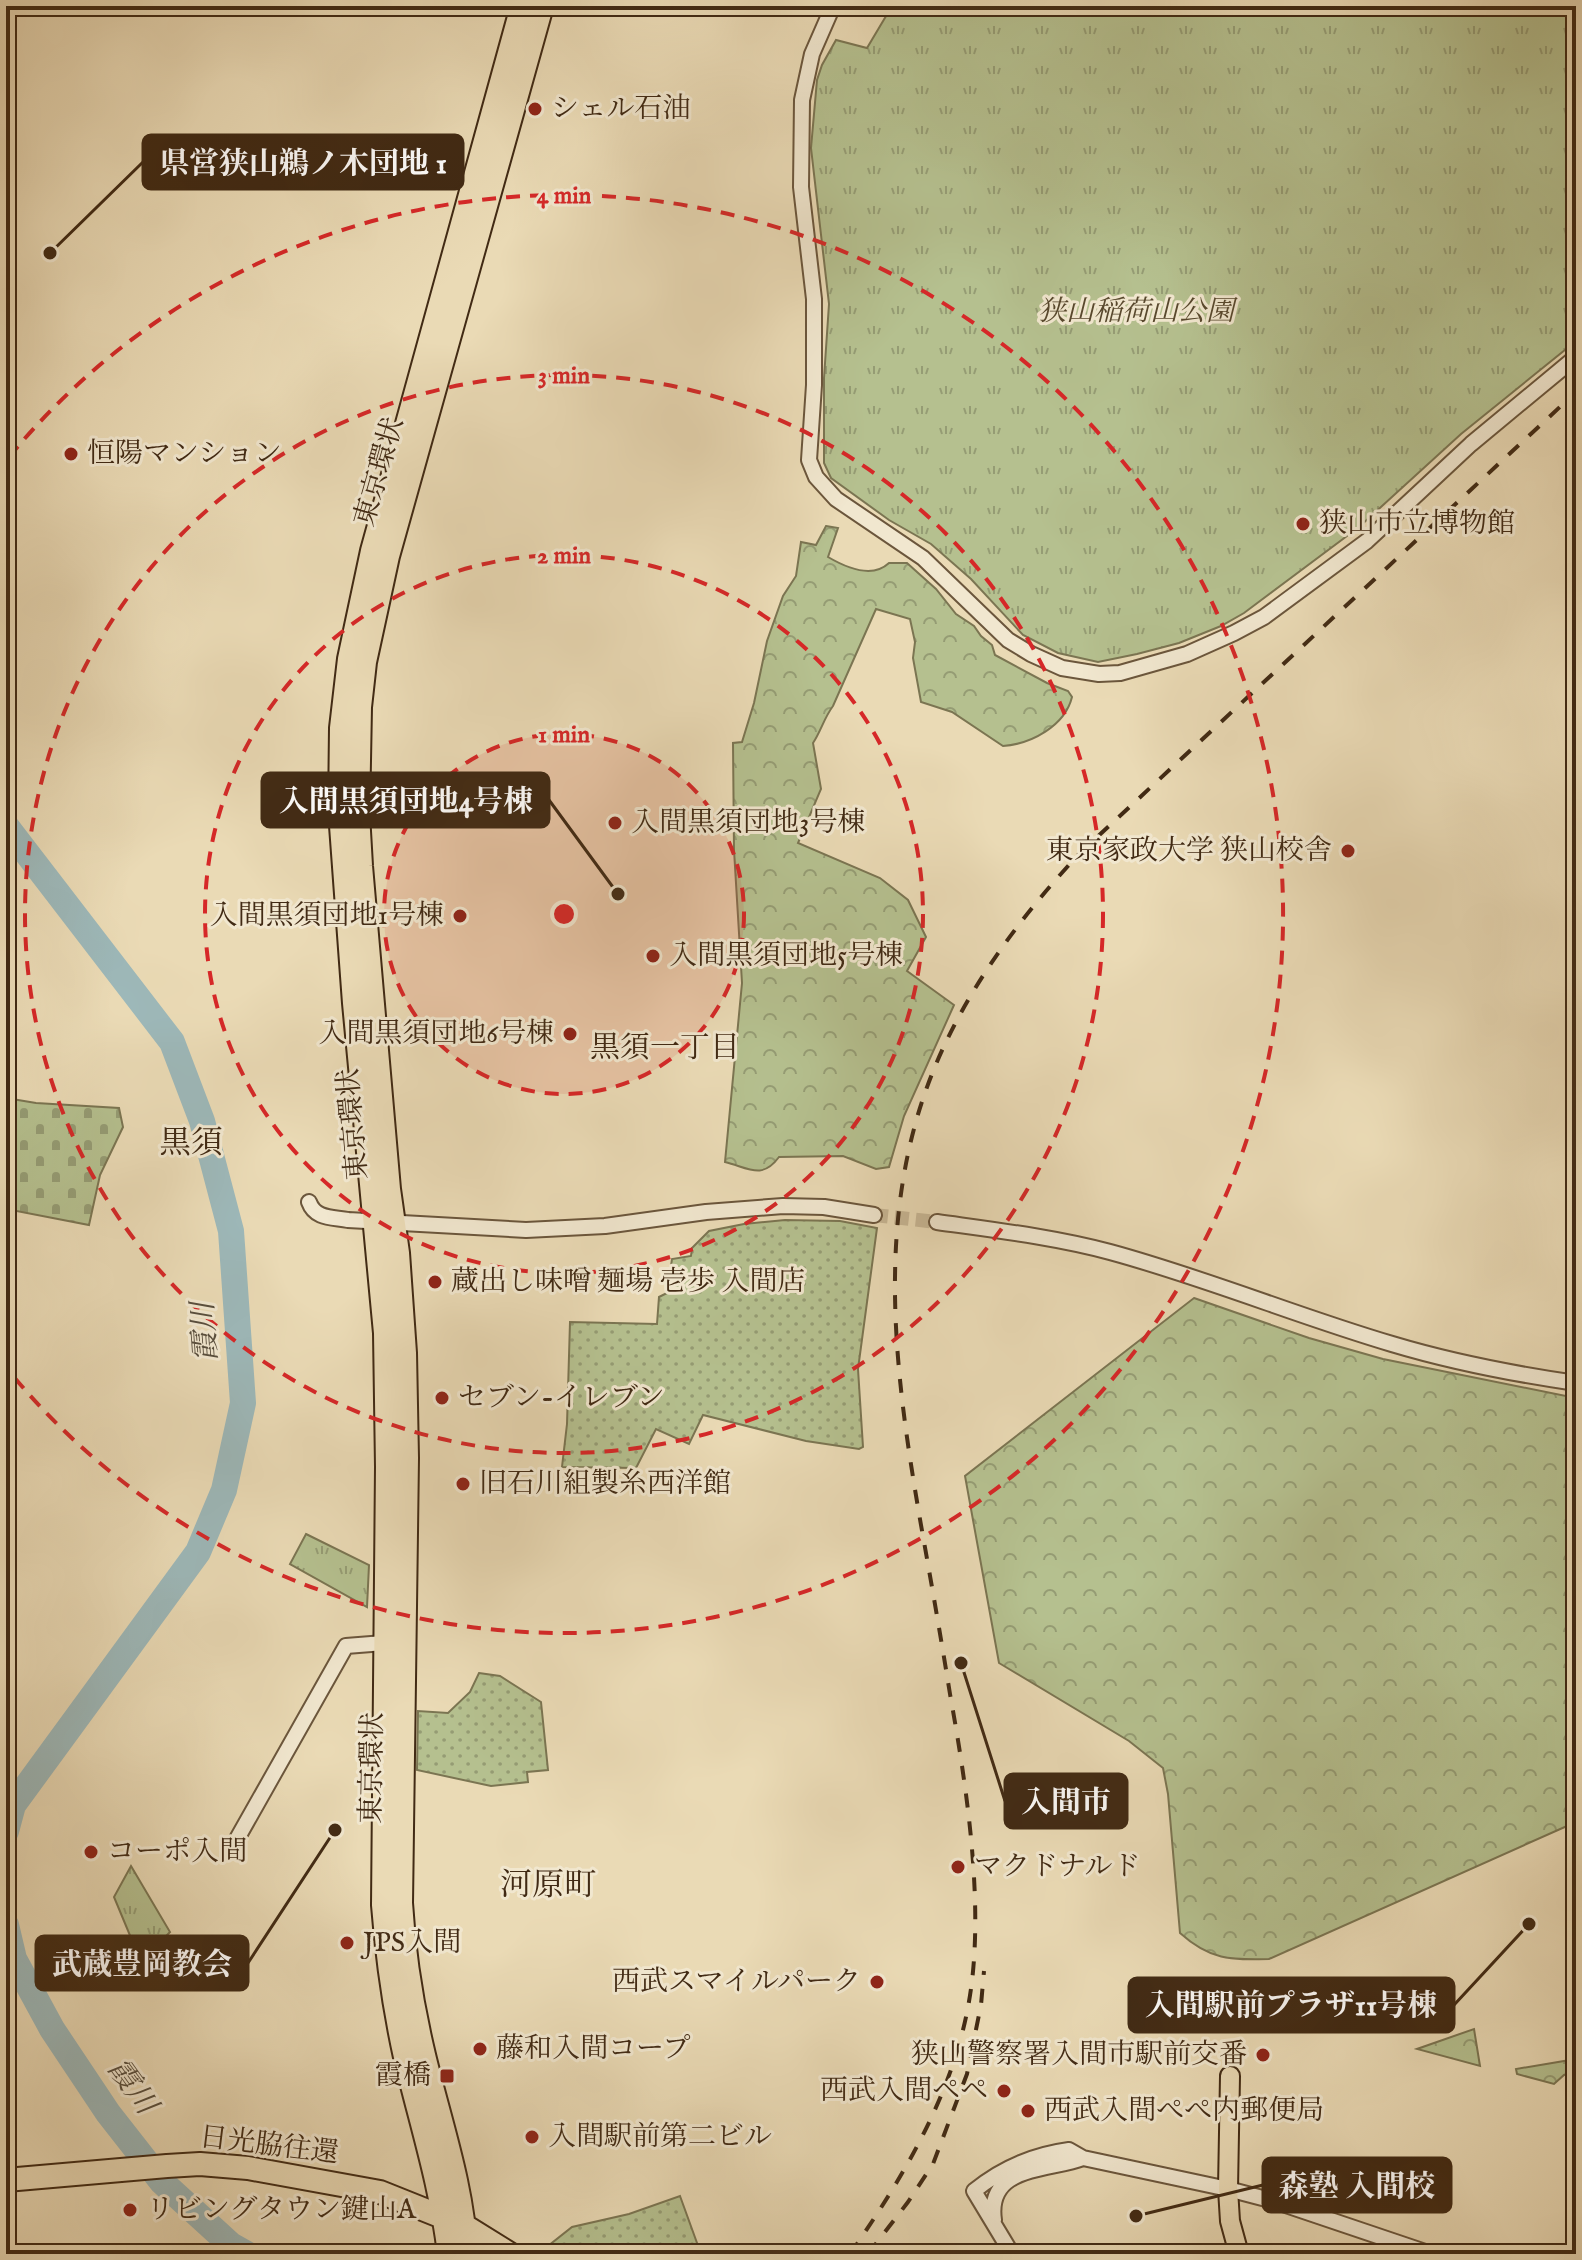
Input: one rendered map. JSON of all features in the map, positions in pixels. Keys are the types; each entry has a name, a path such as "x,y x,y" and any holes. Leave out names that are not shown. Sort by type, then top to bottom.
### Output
{"highway":[{"name":"東京環状","path":"449,2254 459,2189 412,2005 403,1944 407,1458 403,1319 384,1222 356,1031 339,758 342,705 372,551 522,6"},
{"name":"東京環状","path":"466,2254 434,2161 406,2058 387,1959 383,1905 387,1467 384,1222 358,814 357,740 365,662 388,556 542,6"},
{"name":"日光脇往還","path":"6,2180 200,2164 270,2172 380,2192 455,2222 510,2254"}],"main road":[{"path":"1230,2076 1228,2189 1230,2221 1239,2254"}],"street":[{"path":"833,6 812,54 802,100 801,187 814,299 814,385 809,460 816,477 836,499 923,558 1008,640 1031,654 1062,668 1099,674 1120,673 1187,654 1264,617 1367,541 1471,444 1576,357"},
{"path":"309,1202 312,1210 319,1215 526,1230 605,1226 783,1206 824,1207 874,1215"},
{"path":"937,1222 1108,1251 1392,1344 1448,1359 1576,1383"},
{"path":"237,1839 346,1646 384,1643"},
{"path":"1012,2254 974,2191 1004,2169 1033,2156 1069,2150 1083,2158 1228,2189 1311,2213 1431,2254"},
{"path":"1000,2233 995,2225 993,2207 1001,2186 1034,2169 1083,2158"}],"green space":[{"name":"狭山稲荷山公園","path":"892,6 1576,6 1576,341 1461,434 1359,527 1244,613 1179,643 1137,654 1098,662 1058,653 1023,635 971,579 931,544 889,520 831,478 824,463 824,378 829,304 811,148 817,80 836,40 867,48"},
{"path":"826,526 838,528 828,557 850,568 867,571 889,563 907,563 936,589 956,614 974,626 992,645 995,655 1068,691 1072,697 1062,717 1045,732 1025,742 1003,746 952,712 921,702 910,619 876,609 813,743 821,789 798,843 880,878 908,900 926,937 907,971 954,1005 904,1116 889,1167 876,1169 843,1156 779,1157 767,1168 755,1170 725,1162 742,983 734,850 733,743 742,742 767,641 783,596 796,576 801,542 816,545"},
{"path":"6,1098 119,1108 123,1127 100,1175 89,1225 6,1209"},
{"path":"785,1220 840,1221 877,1228 858,1369 863,1447 859,1449 806,1441 703,1415 689,1444 656,1429 636,1468 562,1467 567,1424 570,1322 657,1324 659,1297 667,1293 672,1259 691,1256 692,1248 709,1231"},
{"path":"1194,1298 1309,1338 1383,1359 1576,1398 1576,1822 1269,1959 1221,1956 1201,1949 1180,1933 1163,1768 1129,1741 999,1663 965,1476"},
{"path":"306,1534 369,1565 367,1607 290,1564"},
{"path":"479,1673 500,1676 541,1702 548,1770 527,1772 528,1782 491,1786 417,1770 418,1711 448,1713 470,1692"},
{"path":"131,1866 170,1932 141,1962 114,1897"},
{"path":"1474,2029 1480,2066 1417,2049"},
{"path":"1576,2059 1576,2071 1564,2075 1554,2084 1517,2074 1516,2069"},
{"path":"680,2196 701,2254 546,2254 543,2250 572,2227 629,2214"}],"waterway":[{"name":"霞川","path":"6,826 172,1042 202,1121 231,1231 243,1403 224,1490 198,1552 13,1805 6,1831"},
{"name":"霞川","path":"6,1925 14,1959 52,2029 108,2113 162,2182 231,2245 247,2254"}],"tunnel":[{"path":"874,1215 937,1222"}],"railway":[{"path":"850,2254 906,2167 937,2105 960,2041 973,1970 975,1891 968,1810 905,1425 896,1325 895,1275 904,1175 927,1087 942,1049 981,979 1028,913 1080,853 1576,392"},
{"path":"868,2254 933,2164 967,2074 981,2005 984,1971"}],"place":[{"name":"シェル石油","path":"535,109"},
{"name":"県営狭山鵜ノ木団地 1","path":"50,253"},
{"name":"恒陽マンション","path":"71,454"},
{"name":"狭山市立博物館","path":"1303,524"},
{"name":"入間黒須団地3号棟","path":"615,823"},
{"name":"東京家政大学 狭山校舎","path":"1348,851"},
{"name":"入間黒須団地4号棟","path":"618,894"},
{"name":"入間黒須団地1号棟","path":"460,916"},
{"name":"入間黒須団地5号棟","path":"653,956"},
{"name":"入間黒須団地6号棟","path":"570,1034"},
{"name":"蔵出し味噌 麺場 壱歩 入間店","path":"435,1282"},
{"name":"セブン-イレブン","path":"442,1398"},
{"name":"旧石川組製糸西洋館","path":"463,1484"},
{"name":"入間市","path":"961,1663"},
{"name":"武蔵豊岡教会","path":"335,1830"},
{"name":"コーポ入間","path":"91,1852"},
{"name":"マクドナルド","path":"958,1867"},
{"name":"入間駅前プラザ11号棟","path":"1529,1924"},
{"name":"JPS入間","path":"347,1943"},
{"name":"西武スマイルパーク","path":"877,1982"},
{"name":"藤和入間コープ","path":"480,2049"},
{"name":"狭山警察署入間市駅前交番","path":"1263,2055"},
{"name":"霞橋","path":"447,2076"},
{"name":"西武入間ペペ","path":"1004,2091"},
{"name":"西武入間ぺぺ内郵便局","path":"1028,2111"},
{"name":"入間駅前第二ビル","path":"532,2137"},
{"name":"リビングタウン鍵山A","path":"130,2210"},
{"name":"森塾 入間校","path":"1136,2216"}],"district":[{"name":"黒須一丁目","path":"665,1049"},
{"name":"黒須","path":"191,1144"},
{"name":"河原町","path":"548,1886"}]}
